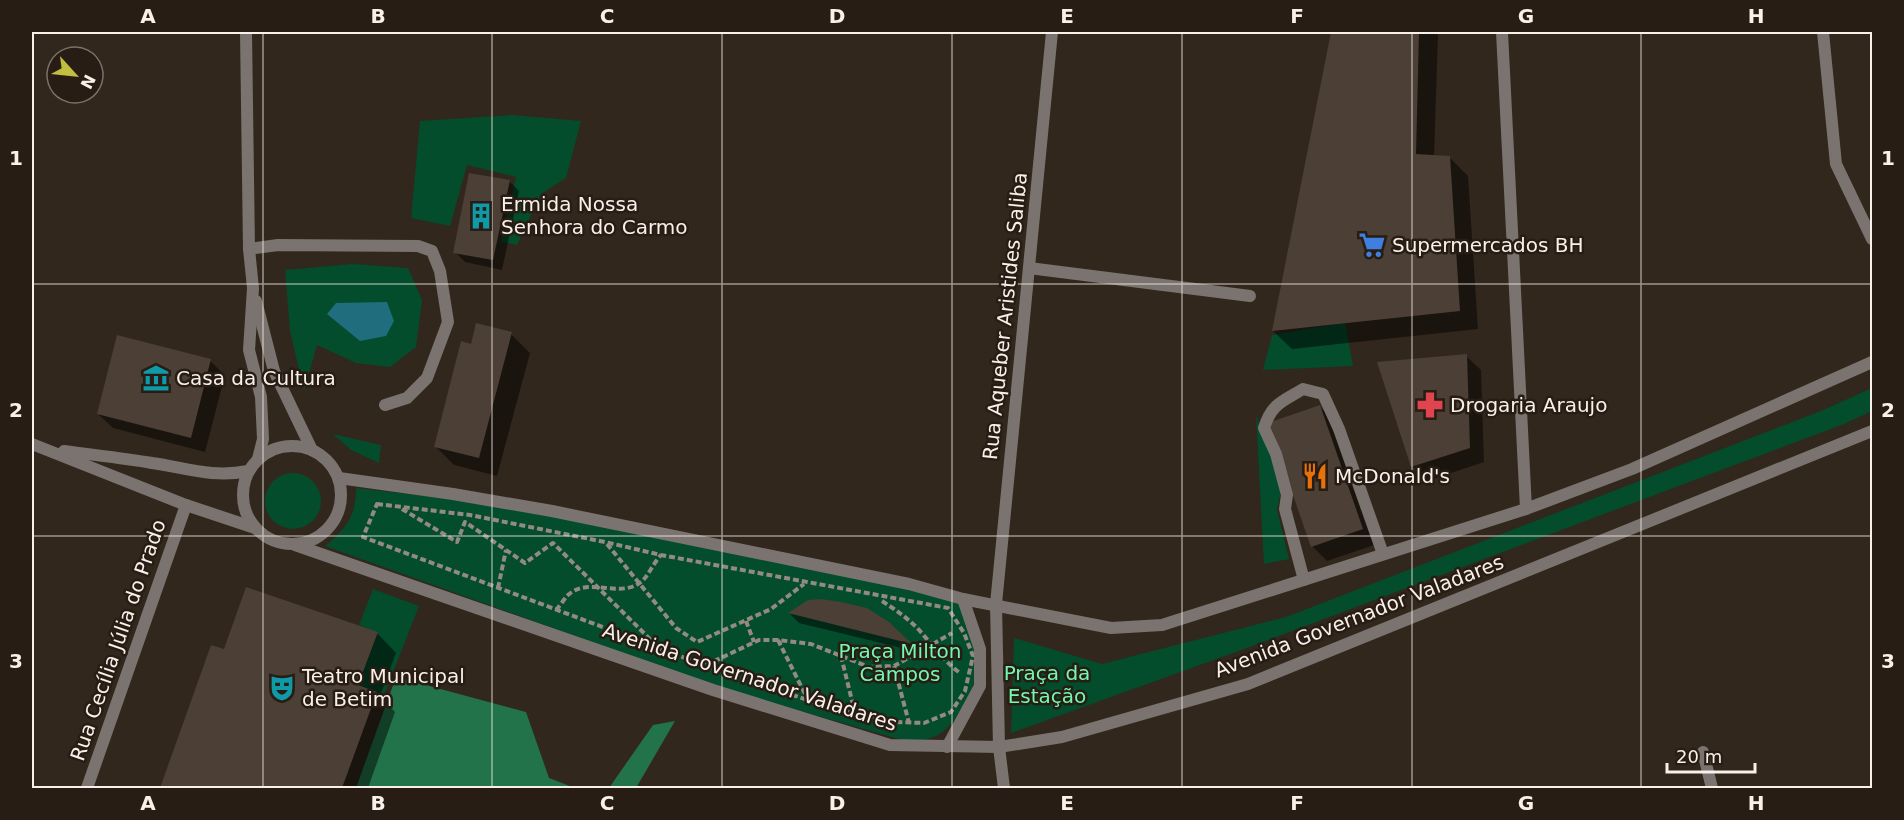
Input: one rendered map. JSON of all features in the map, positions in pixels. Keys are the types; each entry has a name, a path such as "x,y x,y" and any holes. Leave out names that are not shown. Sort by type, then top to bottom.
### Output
{"street":[{"path":"246,32 249,249 253,288 274,371 312,450"},
{"name":"Rua Aqueber Aristides Saliba","path":"1004,789 999,747 996,604 1053,32"},
{"path":"1502,32 1526,509"},
{"path":"1819,32 1836,164 1872,239"},
{"path":"249,249 278,245 418,246 432,251 440,271 448,322 427,378 407,398 385,405"},
{"path":"1029,268 1250,296"},
{"path":"253,288 249,350 261,397 263,439 258,459"},
{"path":"339,478 552,510 909,584 963,599 1111,628 1162,625 1526,509 1632,469 1872,362"},
{"path":"1304,580 1285,509 1287,495 1276,454 1264,428 1269,413 1275,406 1303,389 1323,394 1339,429 1383,554"},
{"name":"Avenida Governador Valadares","path":"295,545 713,690 890,746 999,747 1062,737 1248,684 1872,431"},
{"path":"32,444 186,505 255,528 267,538 281,544 295,545 314,539 330,527 341,504 339,478 332,466 312,450 298,446 284,446 258,459 248,471 243,492 243,506 255,528"},
{"path":"45,449 227,475 248,471"},
{"name":"Rua Cecília Júlia do Prado","path":"87,789 186,505"},
{"path":"947,747 980,686 980,649 963,599"},
{"path":"1703,752 1712,789"}],"path":[{"path":"377,504 470,515 605,542 661,555 948,608 964,633 973,656 965,692 951,712 924,723 896,722 831,708 705,665 363,537 377,504"},
{"path":"398,507 457,542 465,522 525,563 553,543 660,648"},
{"path":"605,542 676,628 697,642 771,609 807,582"},
{"path":"498,588 506,550"},
{"path":"556,610 568,594 586,585 618,589 632,587 643,582 652,564 661,555"},
{"path":"871,595 901,613 919,629 952,667 968,678"},
{"path":"746,621 754,643"},
{"path":"705,665 759,640 778,640 811,644 869,667 894,666 952,633 964,633"},
{"path":"778,640 808,700"},
{"path":"841,656 856,713"},
{"path":"894,666 909,723"}],"green space":[{"path":"512,115 581,121 566,178 541,194 517,245 501,242 516,177 467,165 450,226 411,218 420,121"},
{"path":"353,264 408,268 422,300 416,347 390,367 356,363 317,345 304,391 290,331 285,270"},
{"path":"1345,323 1353,366 1263,370 1272,335"},
{"name":"Praça da Estação","path":"1872,388 1872,411 1844,424 1233,653 1011,733 1014,638 1102,664 1286,617 1821,411"},
{"path":"1256,415 1282,487 1277,510 1289,559 1264,564"},
{"path":"333,434 381,445 379,463 351,450"},
{"path":"287,473 299,473 313,481 321,495 319,512 313,521 299,529 287,529 270,517 265,507 265,495 277,478"},
{"name":"Praça Milton Campos","path":"356,488 470,501 614,527 939,595 960,603 971,630 978,658 974,684 962,710 946,730 933,737 909,742 723,689 325,546 339,534 352,514"},
{"path":"373,589 419,606 384,695 358,685 378,633 359,625"},
{"path":"396,677 526,712 549,778 575,788 356,788"},
{"path":"675,721 636,788 609,788 653,725"}],"water":[{"path":"387,302 394,321 386,336 360,341 327,314 336,303"}],"building":[{"name":"Supermercados BH","path":"1331,32 1419,32 1416,154 1450,156 1460,311 1272,331"},
{"name":"Ermida Nossa Senhora do Carmo","path":"469,173 510,180 493,260 453,253"},
{"path":"476,323 512,332 479,458 434,447 461,341 471,344"},
{"name":"Casa da Cultura","path":"117,335 211,359 191,438 97,414"},
{"name":"Drogaria Araujo","path":"1467,354 1470,448 1411,467 1377,362"},
{"name":"McDonald's","path":"1320,405 1363,529 1311,547 1268,423"},
{"name":"Teatro Municipal de Betim","path":"246,587 378,632 358,685 377,692 342,788 160,788 211,645 224,649"},
{"path":"821,599 867,608 889,622 912,644 788,613 808,600"}],"place":[{"name":"Ermida Nossa Senhora do Carmo","path":"481,216"},
{"name":"Supermercados BH","path":"1372,245"},
{"name":"Casa da Cultura","path":"156,378"},
{"name":"Drogaria Araujo","path":"1430,405"},
{"name":"McDonald's","path":"1315,476"},
{"name":"Teatro Municipal de Betim","path":"282,688"}]}
